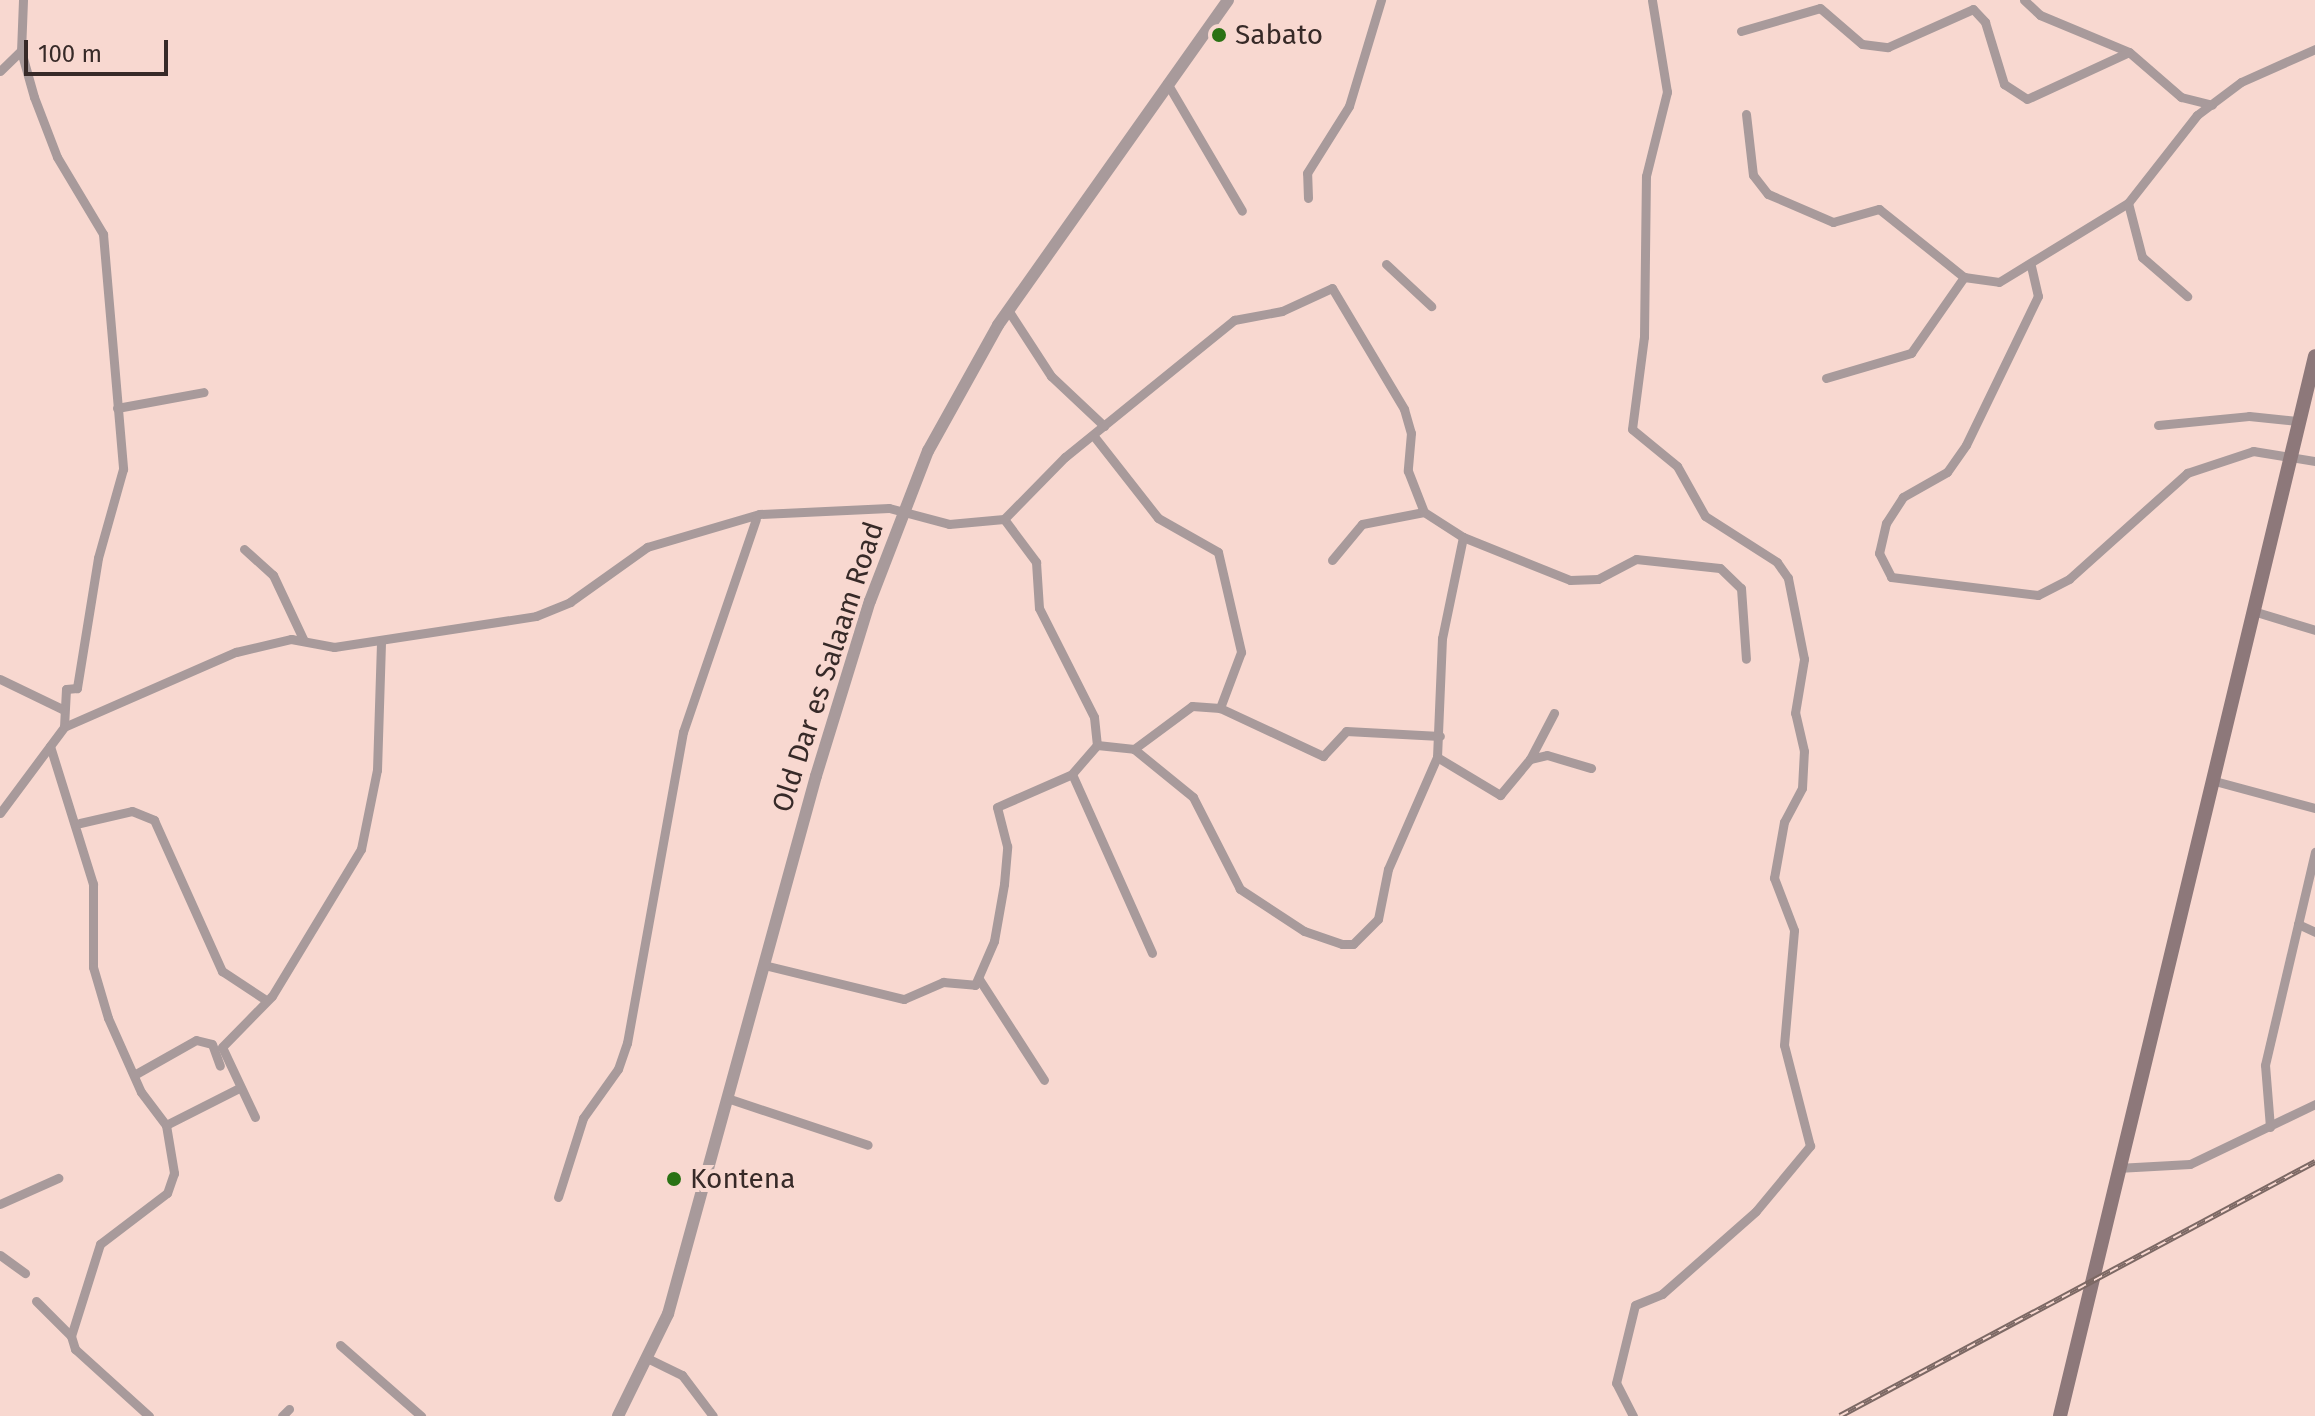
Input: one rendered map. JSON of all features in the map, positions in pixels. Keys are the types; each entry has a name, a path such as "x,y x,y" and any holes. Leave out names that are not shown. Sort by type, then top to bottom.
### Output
{"main road":[{"path":"2060,1416 2116,1168 2315,356"}],"street":[{"path":"23,0 21,51 57,157 103,234 123,469 98,558 77,688 66,689 64,727"},
{"name":"Old Dar es Salaam Road","path":"618,1416 668,1314 730,1099 764,965 903,512 946,416 1008,310 1228,0"},
{"path":"1308,198 1307,173 1349,106 1381,0"},
{"path":"1633,1416 1616,1383 1635,1305 1662,1294 1756,1211 1810,1146 1784,1045 1794,930 1774,878 1784,822 1802,788 1804,751 1795,713 1804,659 1788,578 1758,547 1705,516 1677,466 1632,429 1644,337 1646,176 1667,92 1652,0"},
{"path":"2024,0 2040,15 2129,52 2173,91 2212,105"},
{"path":"1741,31 1820,8 1862,44 1888,47 1973,9 1985,22 2004,84 2027,99 2129,52"},
{"path":"1746,114 1753,175 1768,194 1833,222 1879,209 1964,277 1999,282 2031,266 2128,203 2212,105 2256,71 2315,49"},
{"path":"0,71 21,51"},
{"path":"1167,83 1242,211"},
{"path":"2128,203 2142,257 2187,296"},
{"path":"1386,264 1431,306"},
{"path":"2031,266 2038,296 1966,445 1947,472 1903,497 1886,523 1879,553 1891,577 2038,595 2069,579 2187,473 2253,451 2290,452 2315,461"},
{"path":"1826,378 1911,353 1964,277"},
{"path":"0,813 64,727 213,659 304,641 334,647 552,612 647,547 756,519 903,512 949,524 1004,519 1093,435 1234,320 1282,311 1332,288 1404,409 1411,433 1408,471 1424,512 1463,537 1570,580 1598,579 1636,559 1720,568 1741,588 1746,659"},
{"path":"1008,310 1051,376 1104,426"},
{"path":"117,408 204,392"},
{"path":"2158,425 2249,416 2297,421"},
{"path":"1093,435 1158,518 1218,552 1241,652 1220,708"},
{"path":"1332,560 1362,524 1424,512"},
{"path":"558,1197 583,1118 618,1069 627,1043 683,732 756,519"},
{"path":"764,965 904,999 935,984 970,987 979,979 1004,884 1007,846 997,807 1072,774 1097,745 1094,717 1039,608 1036,562 1004,519"},
{"path":"1097,745 1134,749 1193,797 1240,889 1304,931 1342,944 1353,944 1378,919 1388,869 1437,757 1442,638 1463,537"},
{"path":"244,549 273,575 304,641"},
{"path":"2253,611 2315,630"},
{"path":"255,1117 222,1047 266,1000 343,888 361,849 377,770 381,640"},
{"path":"0,679 64,710"},
{"path":"1134,749 1178,712 1220,708 1323,756 1346,731 1440,736"},
{"path":"1437,757 1500,795 1530,759 1554,713"},
{"path":"50,746 80,823 93,884 93,967 134,1075 166,1125 174,1173 167,1193 100,1244 71,1336"},
{"path":"1530,759 1547,755 1591,768"},
{"path":"1072,774 1152,953"},
{"path":"2211,780 2315,808"},
{"path":"80,823 132,811 154,820 222,971 266,1000"},
{"path":"2270,1127 2265,1065 2315,852"},
{"path":"2298,924 2315,932"},
{"path":"979,979 1044,1080"},
{"path":"134,1075 196,1040 212,1044 220,1066"},
{"path":"166,1125 239,1088"},
{"path":"730,1099 868,1145"},
{"path":"2116,1168 2190,1164 2315,1104"},
{"path":"0,1204 58,1178"},
{"path":"0,1255 25,1273"},
{"path":"36,1301 71,1336 75,1349 149,1416"},
{"path":"340,1345 421,1416"},
{"path":"647,1358 682,1375 713,1416"}],"railway":[{"path":"1840,1416 2315,1162"}],"place":[{"name":"Sabato","path":"1219,35"},
{"name":"Kontena","path":"674,1179"}]}
